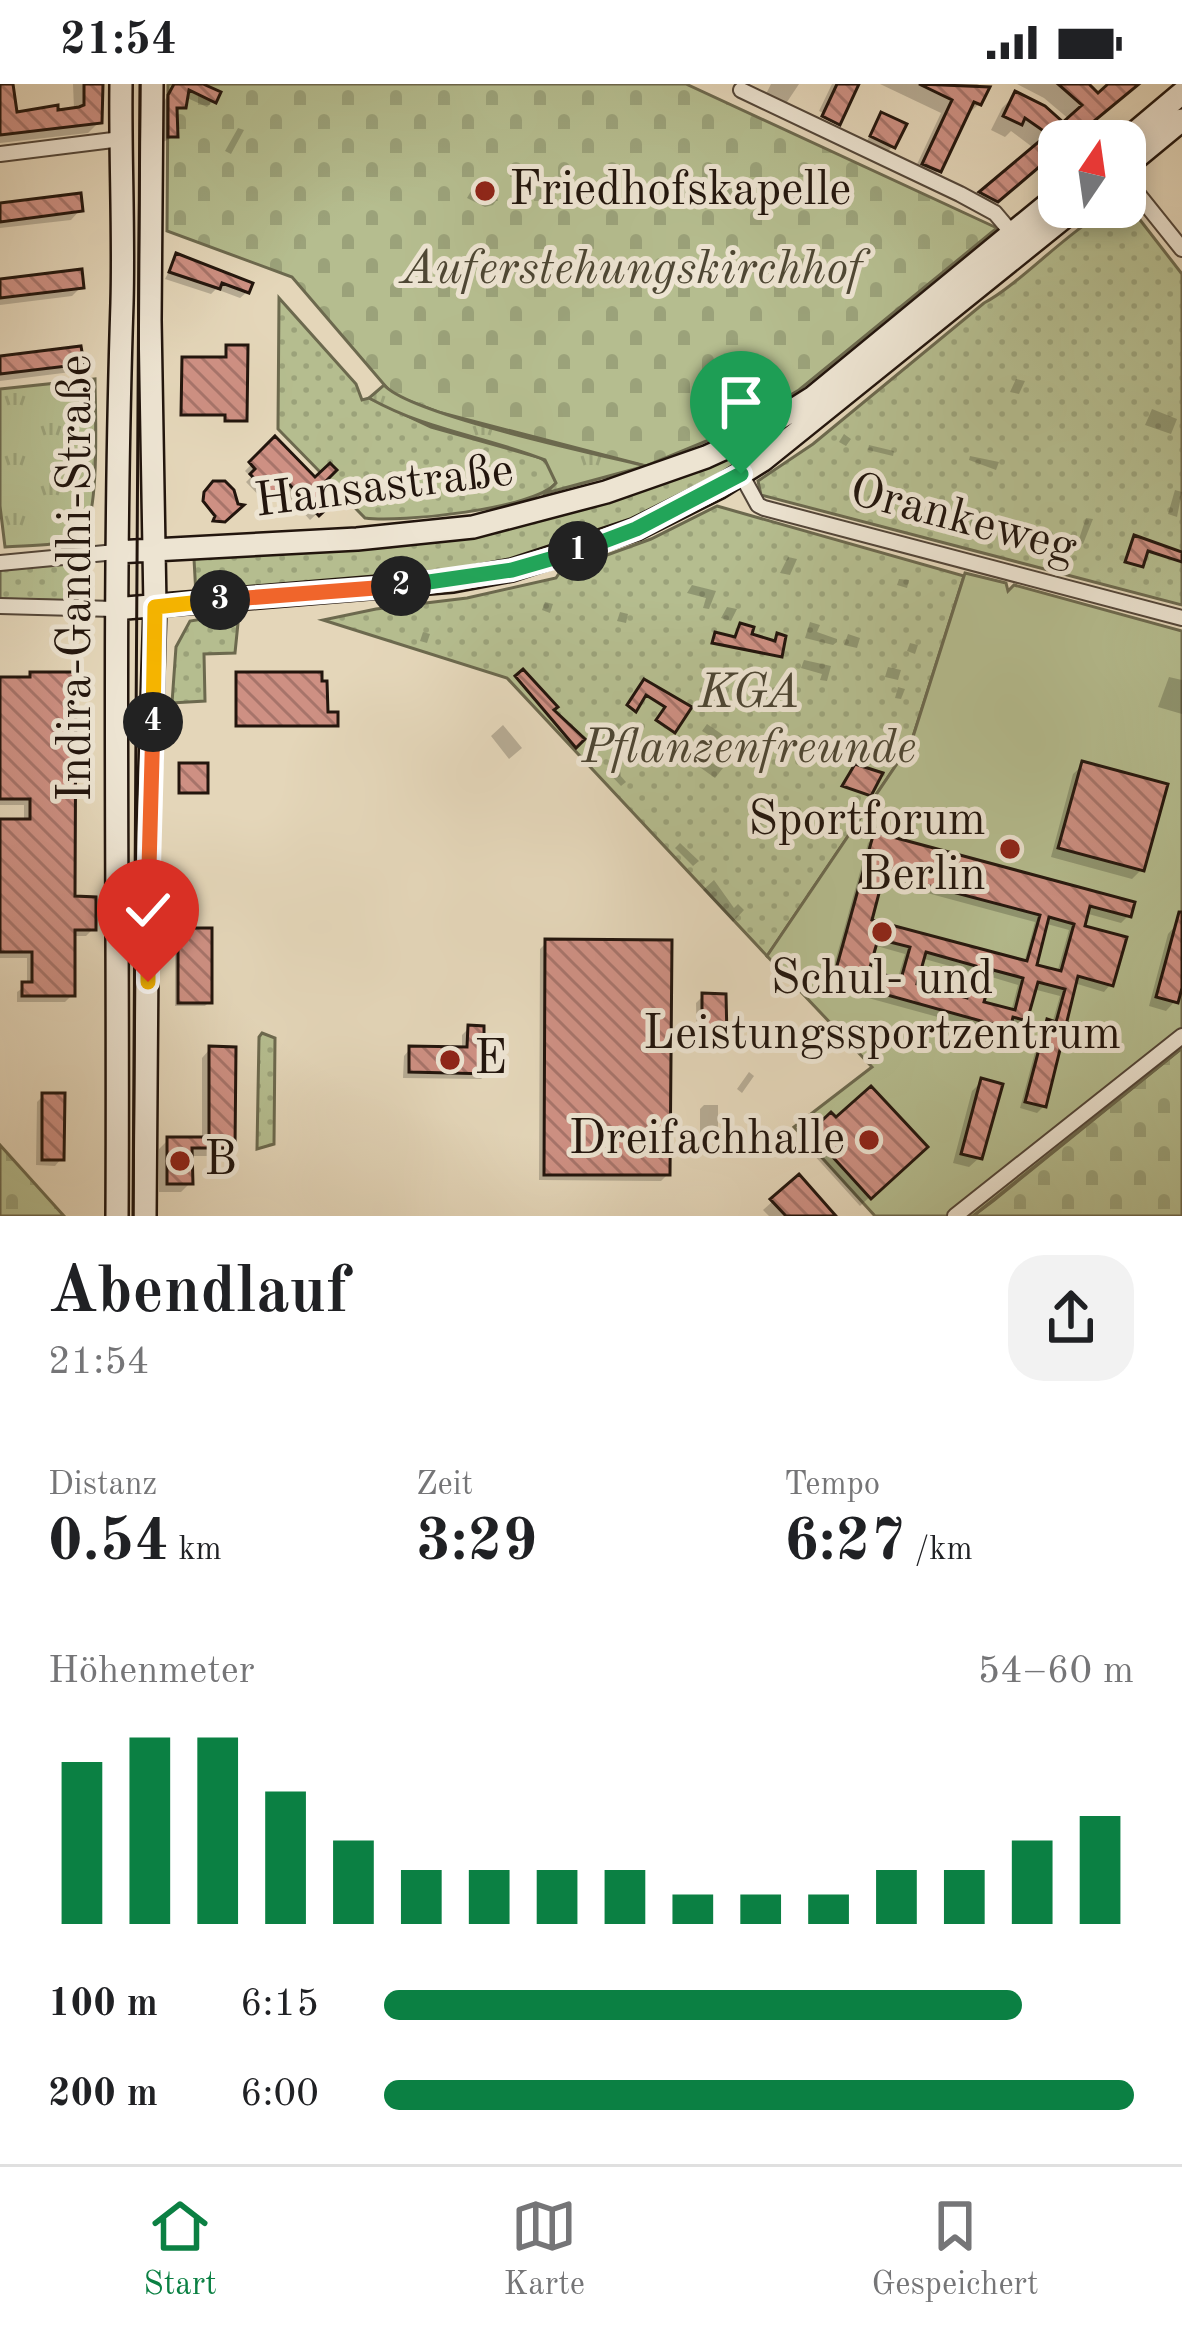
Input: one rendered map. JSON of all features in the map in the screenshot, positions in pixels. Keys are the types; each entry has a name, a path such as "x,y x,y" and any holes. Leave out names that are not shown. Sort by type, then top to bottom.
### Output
{"main road":[{"name":"Indira-Gandhi-Straße","path":"116,1216 114,609 121,84"},
{"name":"Indira-Gandhi-Straße","path":"145,1216 155,607 152,84"},
{"path":"1146,123 1182,93"},
{"path":"1146,150 1182,120"},
{"name":"Hansastraße","path":"116,553 472,526 606,492 706,458 812,398 1038,212"},
{"name":"Hansastraße","path":"114,609 453,581 512,570 636,529 741,474 798,434 1051,228"},
{"path":"118,832 148,832"}],"street":[{"path":"741,90 961,194 995,213 1012,233"},
{"path":"0,154 121,139"},
{"path":"1146,204 1182,249"},
{"name":"Orankeweg","path":"741,474 764,508 1182,618"},
{"path":"0,563 116,553"},
{"path":"0,606 114,609"},
{"path":"955,1216 1182,1036"}],"green space":[{"name":"Auferstehungskirchhof","path":"168,84 686,84 997,228 799,390 726,433 646,466 438,412 393,395 292,277 167,231"},
{"path":"1081,228 1146,228 1182,274 1182,605 761,495 758,481 813,444"},
{"path":"279,298 356,384 362,400 369,398 431,427 541,458 550,465 556,483 543,492 495,507 435,516 365,518 278,429"},
{"path":"95,379 94,488 87,527 80,536 63,542 5,547 0,506 0,389"},
{"path":"384,385 401,397 466,421 646,466 546,493 556,483 545,460 413,418 369,398"},
{"path":"728,455 736,470 654,513 569,547 430,574 196,595 194,559 337,549"},
{"name":"KGA Pflanzenfreunde","path":"717,506 964,576 911,743 767,956 507,678 323,620 467,598 556,578 560,572 651,539"},
{"path":"75,561 77,601 0,599 0,568"},
{"name":"Sportforum Berlin","path":"965,573 1006,583 1008,591 1014,585 1182,631 1182,1048 973,1216 875,1216 794,1127 872,1067 767,956 911,743"},
{"path":"239,613 235,653 204,654 205,701 172,703 176,647 190,621"},
{"path":"262,1033 275,1038 274,1144 257,1149 259,1037"},
{"path":"1182,1048 1182,1216 973,1216 993,1201"},
{"path":"0,1145 64,1216 0,1216"}],"building":[{"path":"0,84 13,84 17,112 58,105 58,110 79,107 84,105 84,84 103,84 102,123 0,135"},
{"path":"174,84 203,84 221,92 216,103 189,90 186,108 177,108 178,137 168,137 168,95"},
{"path":"837,84 859,84 840,125 822,116"},
{"path":"919,84 990,87 981,105 974,102 941,172 922,164 952,100"},
{"path":"1058,84 1089,84 1098,93 1108,84 1139,84 1095,120 1065,120 1082,105"},
{"path":"1015,91 1061,120 1038,120 1038,127 1025,118 1022,125 1003,116"},
{"path":"881,112 907,124 895,148 870,136"},
{"path":"1038,142 1038,168 998,202 979,192"},
{"path":"81,193 83,211 0,222 0,203"},
{"path":"176,253 253,283 249,293 169,272"},
{"path":"82,269 84,288 0,298 0,279"},
{"path":"226,345 248,345 247,421 225,421 225,415 181,415 182,357 226,357"},
{"path":"81,346 84,364 0,374 0,356"},
{"path":"275,436 315,477 330,463 337,470 322,485 336,500 319,516 287,482 272,497 250,474 255,469 249,462"},
{"path":"213,481 225,481 238,504 244,505 225,522 213,521 215,516 203,501"},
{"path":"1134,535 1182,552 1182,562 1148,551 1143,567 1125,562"},
{"path":"740,623 754,627 752,634 775,641 777,633 786,636 782,657 712,643 715,632 735,637"},
{"path":"523,669 558,707 554,710 585,739 576,748 515,676"},
{"path":"30,672 76,672 75,896 96,897 96,930 75,930 75,996 22,996 22,982 32,982 32,952 0,952 0,819 30,819 30,799 0,799 0,677 30,677"},
{"path":"236,672 322,672 322,681 327,681 328,712 338,712 338,726 236,726"},
{"path":"644,679 692,707 675,733 656,720 665,707 646,695 636,712 627,705"},
{"path":"1082,761 1168,784 1144,871 1058,848"},
{"path":"179,763 208,763 208,793 179,793"},
{"path":"855,764 883,773 871,796 842,786"},
{"name":"Schul- und Leistungssportzentrum","path":"874,832 1135,902 1131,917 1090,906 1085,926 1127,937 1113,986 1078,976 1046,1107 1025,1102 1047,1019 1056,1022 1065,989 1038,982 1027,1021 1013,1017 1010,1029 833,980","holes":["884,874 1040,915 1027,961 872,920","1049,917 1074,924 1061,971 1037,965","878,939 910,947 901,979 869,971","926,952 976,966 967,998 917,984","993,970 1023,978 1015,1010 984,1002"]},
{"path":"1179,912 1182,988 1178,1003 1156,997"},
{"path":"178,928 212,928 212,1003 178,1003"},
{"path":"545,939 672,940 670,1175 544,1175"},
{"path":"702,993 726,994 727,1037 702,1036"},
{"name":"E","path":"468,1025 484,1026 484,1048 491,1048 491,1074 409,1072 409,1046 467,1047"},
{"path":"209,1046 236,1047 235,1148 192,1148 193,1184 167,1184 167,1137 209,1137"},
{"path":"981,1078 1003,1084 982,1159 961,1154"},
{"name":"Dreifachhalle","path":"871,1086 928,1147 871,1199 810,1132 831,1112 836,1117"},
{"path":"42,1093 65,1093 64,1160 42,1160"},
{"path":"799,1174 836,1216 786,1216 770,1199"}],"tram line":[{"path":"133,1216 140,84"}],"place":[{"name":"Friedhofskapelle","path":"485,191"},
{"name":"Sportforum Berlin","path":"1010,849"},
{"name":"Schul- und Leistungssportzentrum","path":"882,932"},
{"name":"E","path":"450,1060"},
{"name":"Dreifachhalle","path":"869,1140"},
{"name":"B","path":"180,1161"}],"route":[{"path":"148,982 155,607 453,581 512,570 636,529 741,474"}]}
